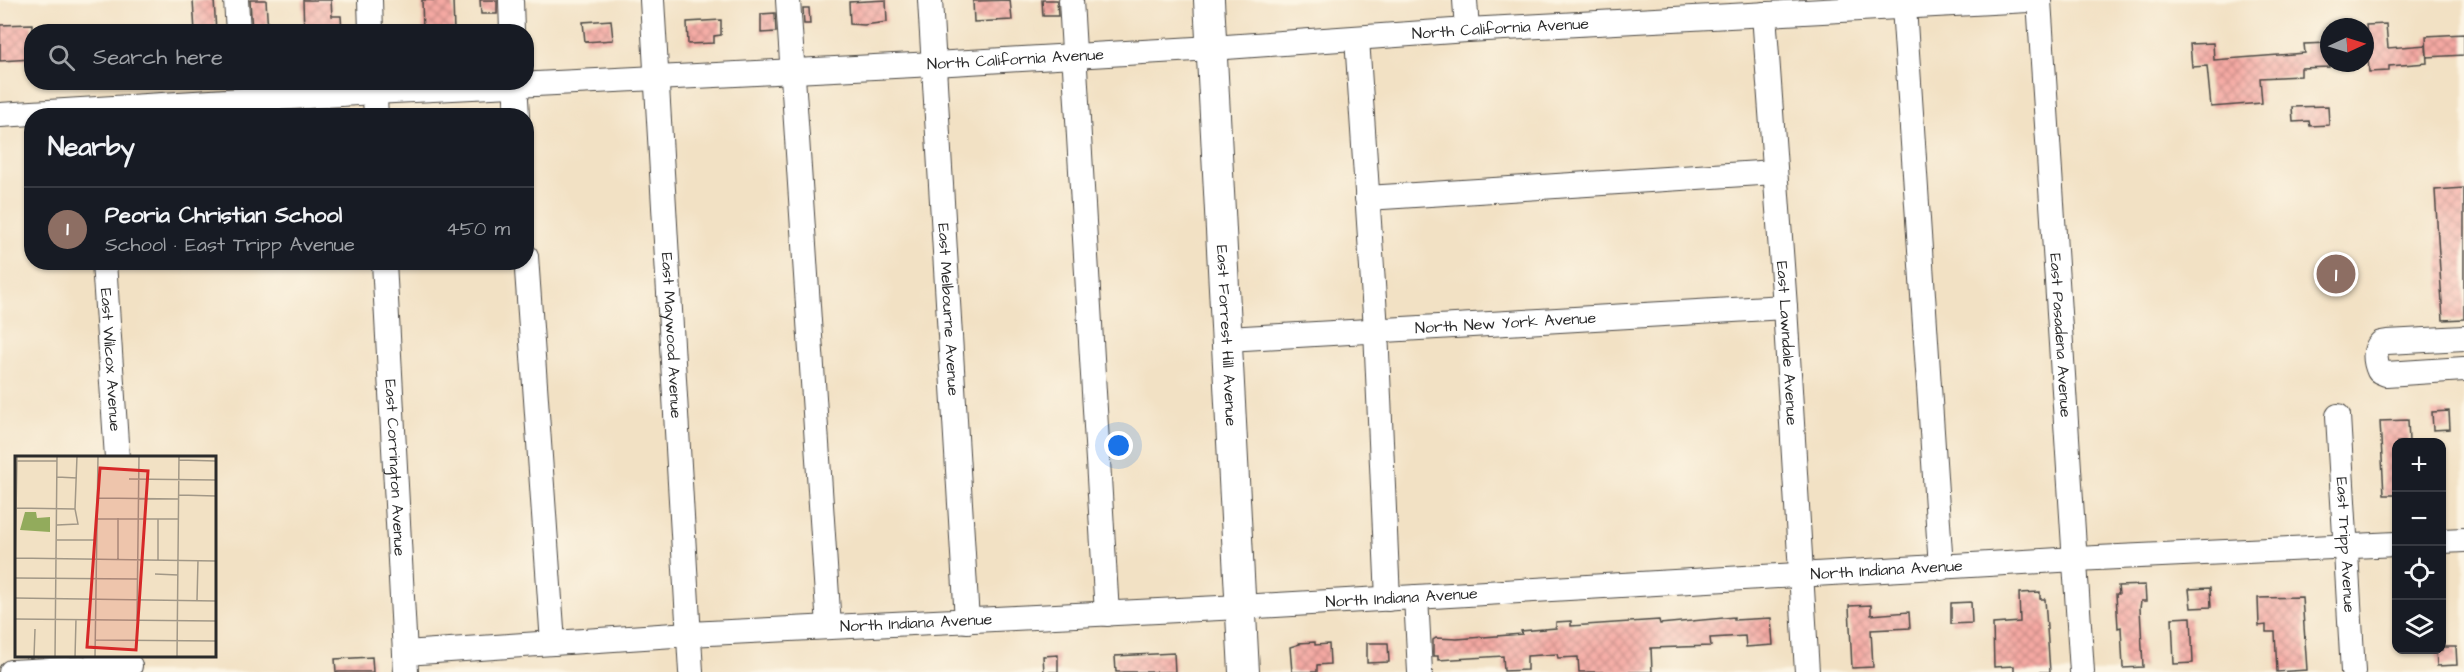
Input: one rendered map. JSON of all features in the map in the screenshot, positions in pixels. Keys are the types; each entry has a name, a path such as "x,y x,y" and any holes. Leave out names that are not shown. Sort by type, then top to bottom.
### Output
{"main road":[{"name":"East Forrest Hill Avenue","path":"1209,0 1244,672"}],"street":[{"path":"236,0 238,24"},
{"path":"370,0 371,24"},
{"path":"511,0 512,24"},
{"name":"East Maywood Avenue","path":"652,0 691,672"},
{"path":"788,0 829,627"},
{"name":"East Melbourne Avenue","path":"930,0 967,621"},
{"path":"1071,0 1107,614"},
{"path":"1465,0 1467,30"},
{"name":"North California Avenue","path":"534,83 934,64 1467,30 2029,0"},
{"name":"East Pasadena Avenue","path":"2039,0 2082,672"},
{"path":"1904,7 1941,568"},
{"name":"East Lawndale Avenue","path":"1764,14 1785,307 1807,672"},
{"path":"1357,38 1376,330 1388,599"},
{"name":"North California Avenue","path":"130,108 243,92 375,97 450,90"},
{"path":"515,90 516,108"},
{"name":"North California Avenue","path":"0,115 24,114"},
{"path":"1367,198 1775,172"},
{"name":"East Wilcox Avenue","path":"105,270 117,456"},
{"name":"East Corrington Avenue","path":"384,270 406,663"},
{"path":"527,270 553,643"},
{"name":"North New York Avenue","path":"1227,339 1785,307"},
{"path":"2464,338 2387,342 2381,343 2376,351 2376,364 2379,371 2386,374 2464,369"},
{"name":"East Tripp Avenue","path":"2338,416 2354,672"},
{"path":"2446,541 2464,540"},
{"name":"North Indiana Avenue","path":"406,663 553,643 689,634 1107,614 2076,559 2392,544"},
{"path":"1416,597 1420,672"},
{"path":"11,672 130,664"}],"building":[{"path":"193,0 214,0 216,24 194,24"},
{"path":"250,0 266,0 268,24 252,24"},
{"path":"303,0 331,0 332,16 341,16 342,24 304,24"},
{"path":"422,0 453,0 454,24 423,24"},
{"path":"480,0 497,0 497,14 481,14"},
{"path":"886,0 887,22 850,24 849,2"},
{"path":"1010,0 1012,20 974,22 973,1"},
{"path":"1042,0 1057,0 1058,16 1043,16"},
{"path":"803,8 809,8 810,24 804,24"},
{"path":"775,13 776,32 761,33 761,14"},
{"path":"611,20 613,40 585,42 583,22"},
{"path":"721,20 721,35 714,36 714,43 688,44 687,22"},
{"path":"24,24 24,60 0,61 0,25"},
{"path":"2386,24 2388,48 2426,45 2427,63 2389,66 2389,71 2374,72 2374,25"},
{"path":"2464,34 2464,55 2427,57 2426,36"},
{"path":"2213,43 2214,60 2305,53 2304,44 2320,43 2320,67 2301,68 2301,76 2260,78 2262,103 2211,107 2207,66 2192,67 2190,44"},
{"path":"2328,106 2329,125 2310,126 2309,121 2293,122 2292,107"},
{"path":"2464,188 2464,319 2443,320 2435,190"},
{"path":"2449,411 2450,429 2433,430 2432,412"},
{"path":"2408,420 2409,438 2392,438 2392,495 2384,495 2380,421"},
{"path":"2145,585 2146,601 2141,601 2140,608 2143,667 2123,668 2121,627 2118,628 2116,594 2119,594 2118,586"},
{"path":"2210,588 2211,607 2191,608 2189,589"},
{"path":"2040,592 2040,599 2045,599 2050,672 2014,672 2014,666 1994,667 1993,624 2020,622 2019,593"},
{"path":"2302,597 2307,670 2277,672 2275,632 2266,632 2266,625 2259,626 2258,598"},
{"path":"1971,602 1972,623 1951,624 1951,603"},
{"path":"1871,605 1871,615 1909,612 1910,628 1871,630 1873,667 1852,668 1849,606"},
{"path":"1734,617 1734,620 1771,618 1773,645 1746,647 1745,636 1710,638 1711,646 1651,648 1652,672 1579,672 1578,657 1558,658 1557,654 1527,656 1527,670 1504,671 1503,656 1438,660 1438,656 1433,656 1433,640 1436,638 1457,639 1522,634 1521,631 1556,628 1556,622 1571,621 1571,626 1659,620 1660,624"},
{"path":"2191,617 2193,663 2174,664 2172,618"},
{"path":"1315,642 1315,645 1329,644 1330,664 1317,665 1317,672 1292,672 1290,647 1299,643"},
{"path":"1367,643 1388,643 1389,662 1367,663"},
{"path":"2446,647 2456,647 2457,665 2437,666 2436,654 2446,654"},
{"path":"1174,653 1175,672 1116,672 1115,656"},
{"path":"1058,655 1058,672 1044,672 1043,656"},
{"path":"372,657 373,672 336,672 335,659"}],"place":[{"name":"Peoria Christian School","path":"2336,274"}]}
